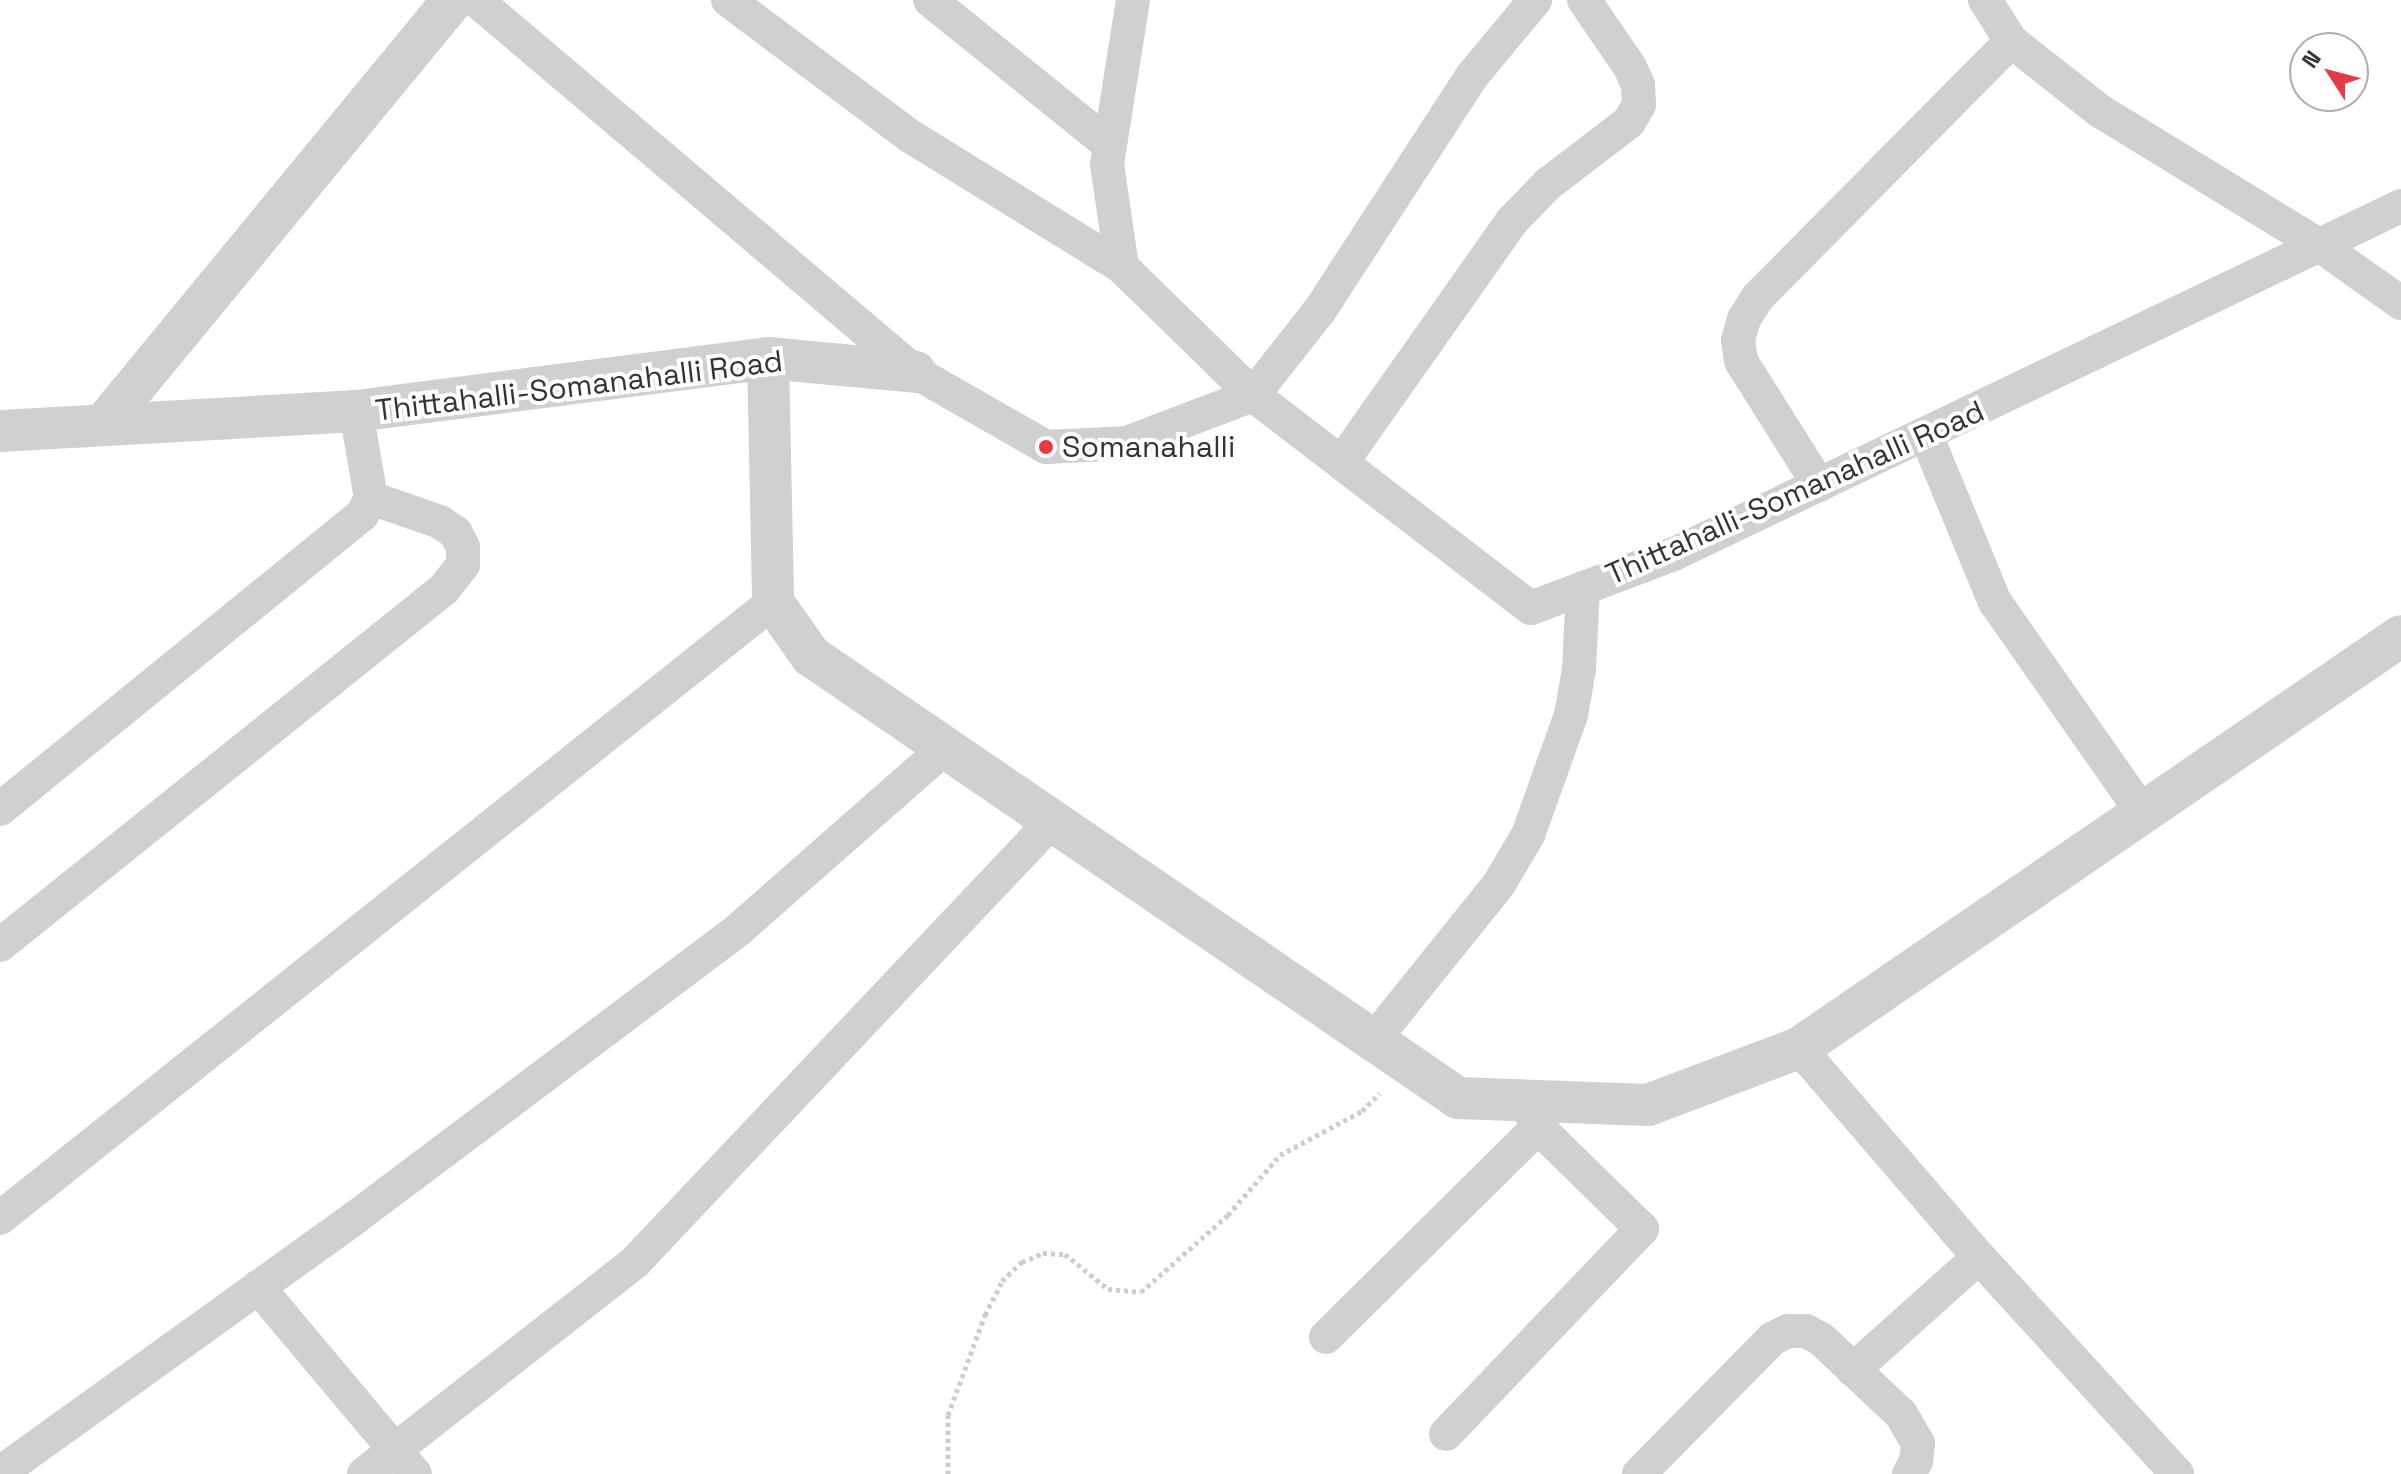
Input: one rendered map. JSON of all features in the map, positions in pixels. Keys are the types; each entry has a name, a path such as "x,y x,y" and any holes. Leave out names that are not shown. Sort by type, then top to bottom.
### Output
{"street":[{"path":"103,425 453,0"},
{"path":"476,0 915,372"},
{"path":"728,0 910,136 1122,267 1253,395 1320,310 1472,76 1535,0"},
{"path":"930,0 1110,145"},
{"path":"1122,267 1107,164 1133,0"},
{"path":"1342,462 1512,221 1548,184 1629,122 1639,105 1638,85 1630,67 1584,0"},
{"path":"1985,0 2011,41 2100,111 2322,247 2401,303"},
{"path":"1819,485 1741,361 1738,340 1744,319 1758,297 2011,41"},
{"name":"Thittahalli-Somanahalli Road","path":"0,431 356,411 768,358 915,372 1046,447 1127,443 1253,395 1531,608 1674,554 2322,247 2401,206"},
{"path":"768,358 773,602 811,656 944,749 1054,819 1458,1098 1531,1114 1648,1105 1799,1048 2401,636"},
{"path":"0,809 362,515 371,498 356,411"},
{"path":"1926,435 1995,602 2143,813"},
{"path":"0,945 444,589 463,565 463,547 456,533 440,522 371,498"},
{"path":"1386,1051 1499,884 1528,835 1571,715 1579,669 1583,588"},
{"path":"0,1218 773,602"},
{"path":"0,1473 258,1287 739,929 944,749"},
{"path":"364,1474 405,1462 635,1262 1054,819"},
{"path":"1799,1048 1979,1257 2177,1474"},
{"path":"1326,1337 1531,1114"},
{"path":"1446,1434 1640,1235 1642,1229 1531,1114"},
{"path":"1853,1370 1979,1257"},
{"path":"258,1287 405,1462"},
{"path":"1639,1474 1772,1339 1788,1331 1806,1331 1821,1339 1911,1427 1918,1443 1916,1461 1909,1474"}],"path":[{"path":"948,1474 948,1415 1002,1281 1022,1262 1043,1253 1065,1254 1108,1289 1141,1292 1228,1215 1280,1155 1362,1111 1380,1092 1386,1051"}],"place":[{"name":"Somanahalli","path":"1046,447"}]}
